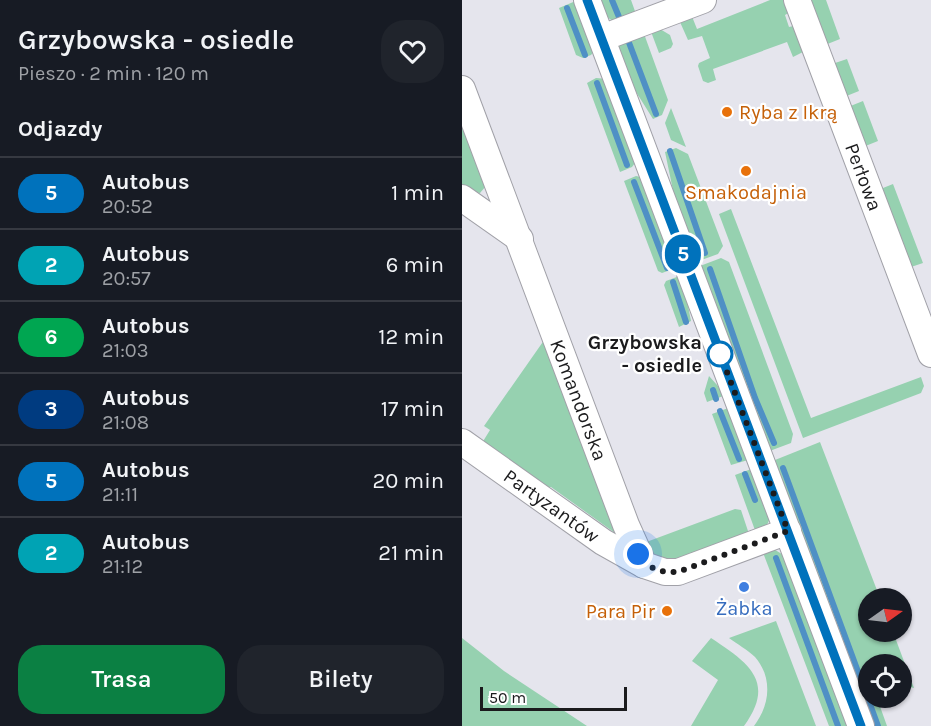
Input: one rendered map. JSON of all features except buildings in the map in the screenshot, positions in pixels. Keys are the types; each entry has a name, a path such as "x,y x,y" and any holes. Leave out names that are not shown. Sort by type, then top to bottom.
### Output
{"street":[{"path":"587,0 861,726"},
{"path":"602,38 703,0"},
{"name":"Perłowa","path":"797,0 931,354"},
{"name":"Komandorska","path":"462,90 626,525 644,565"},
{"path":"462,198 520,239"},
{"name":"Partyzantów","path":"462,442 603,542 644,565"},
{"path":"644,565 665,572 678,572 788,531"}],"green space":[{"path":"578,0 597,48 591,55 583,58 576,55 559,8"},
{"path":"597,0 631,0 636,14 614,22 603,14"},
{"path":"770,0 788,0 792,11 785,15 789,27 798,25 805,51 793,57 787,42 713,69 716,80 708,83 703,81 698,66 699,63 710,58 702,36 688,40 680,22 691,14 697,29"},
{"path":"809,0 826,0 840,39 825,45"},
{"path":"650,29 660,29 670,35 673,44 671,48 659,53"},
{"path":"643,31 668,100 662,115 653,119 630,82 619,52 619,44"},
{"path":"847,59 859,91 844,97 832,64"},
{"path":"596,78 608,79 638,159 632,167 620,172 587,83"},
{"path":"863,101 878,141 863,147 848,107"},
{"path":"671,108 686,147 671,140 665,123"},
{"path":"462,110 486,186 480,193 473,192 462,184"},
{"path":"676,148 688,154 723,246 718,254 696,262 678,214 665,152"},
{"path":"636,176 645,178 679,267 662,273 658,271 624,181"},
{"path":"893,184 923,263 908,268 878,190"},
{"path":"731,209 811,418 921,377 924,386 921,393 803,438 719,214"},
{"path":"721,258 729,262 793,434 791,443 767,452 700,266"},
{"path":"682,275 691,321 679,327 664,285 666,281"},
{"path":"547,336 618,530 615,533 551,487 546,488 482,443 490,430 484,426"},
{"path":"709,376 726,395 707,402 704,393"},
{"path":"731,407 748,460 731,465 712,414"},
{"path":"820,442 876,588 858,588 858,642 897,642 901,654 858,654 858,692 770,462"},
{"path":"754,468 770,517 765,527 756,533 735,475"},
{"path":"735,509 741,510 749,534 683,561 659,562 641,544"},
{"path":"772,548 785,556 851,726 829,726 762,550"},
{"path":"776,621 816,726 754,726 766,700 765,674 755,657 729,638"},
{"path":"462,638 504,671 587,726 462,726"},
{"path":"711,638 746,665 758,685 758,697 754,710 744,726 691,726 718,680 692,661"},
{"path":"864,708 881,708 887,726 871,726"}],"waterway":[{"path":"612,0 619,17"},
{"path":"567,8 585,55"},
{"path":"628,40 656,114"},
{"path":"597,83 627,165"},
{"path":"670,151 705,253"},
{"path":"634,182 667,268"},
{"path":"710,269 755,398 774,443"},
{"path":"673,282 686,322"},
{"path":"713,390 716,399"},
{"path":"720,411 739,459"},
{"path":"783,468 878,726"},
{"path":"745,474 755,500"},
{"path":"776,558 838,726"}],"bus line":[{"name":"5","path":"587,0 861,726"}],"place":[{"name":"Ryba z Ikrą","path":"727,112"},
{"name":"Smakodajnia","path":"746,171"},
{"name":"Grzybowska - osiedle","path":"720,354"},
{"name":"Żabka","path":"744,587"},
{"name":"Para Pir","path":"667,611"}],"route":[{"path":"638,554 644,565 665,572 678,572 788,531 720,354"}]}
